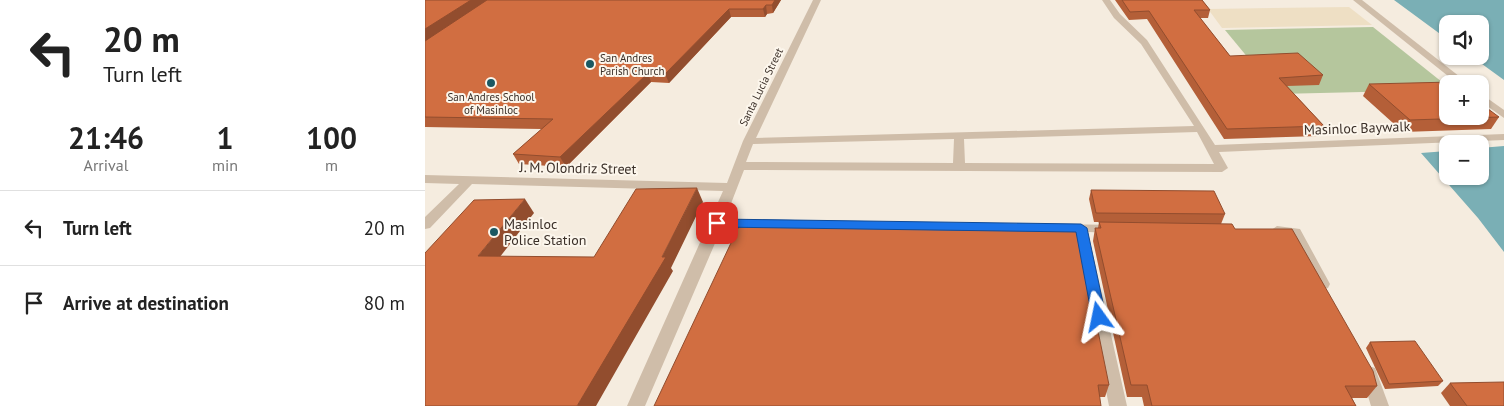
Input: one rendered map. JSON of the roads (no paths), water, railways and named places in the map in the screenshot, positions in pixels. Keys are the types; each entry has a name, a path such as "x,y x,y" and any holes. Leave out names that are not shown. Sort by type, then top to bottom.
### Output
{"street":[{"name":"Santa Lucia Street","path":"636,406 717,223 729,187 740,166 749,141 817,0"},
{"path":"740,166 1222,168 1201,129 1144,42 1117,16 1106,0"},
{"path":"1357,0 1452,75"},
{"path":"1361,16 1377,16"},
{"path":"1489,103 1504,115"},
{"path":"749,141 1201,129"},
{"path":"959,136 959,167"},
{"name":"Masinloc Baywalk","path":"1211,149 1504,137"},
{"name":"J. M. Olondriz Street","path":"425,179 729,187"},
{"path":"425,224 469,180"},
{"path":"717,223 1130,229"},
{"path":"1081,228 1118,406"},
{"path":"1266,231 1295,232 1327,294"},
{"path":"1359,356 1373,382 1381,406"}],"water":[{"path":"1394,0 1504,0 1504,80 1483,65 1489,65 1489,15 1439,15 1439,33"},
{"path":"1504,146 1504,252 1449,185 1489,185 1489,147"},
{"path":"1439,152 1439,174 1421,153"}],"place":[{"name":"San Andres Parish Church","path":"590,64"},
{"name":"San Andres School of Masinloc","path":"491,83"},
{"name":"Masinloc Police Station","path":"494,232"}]}
